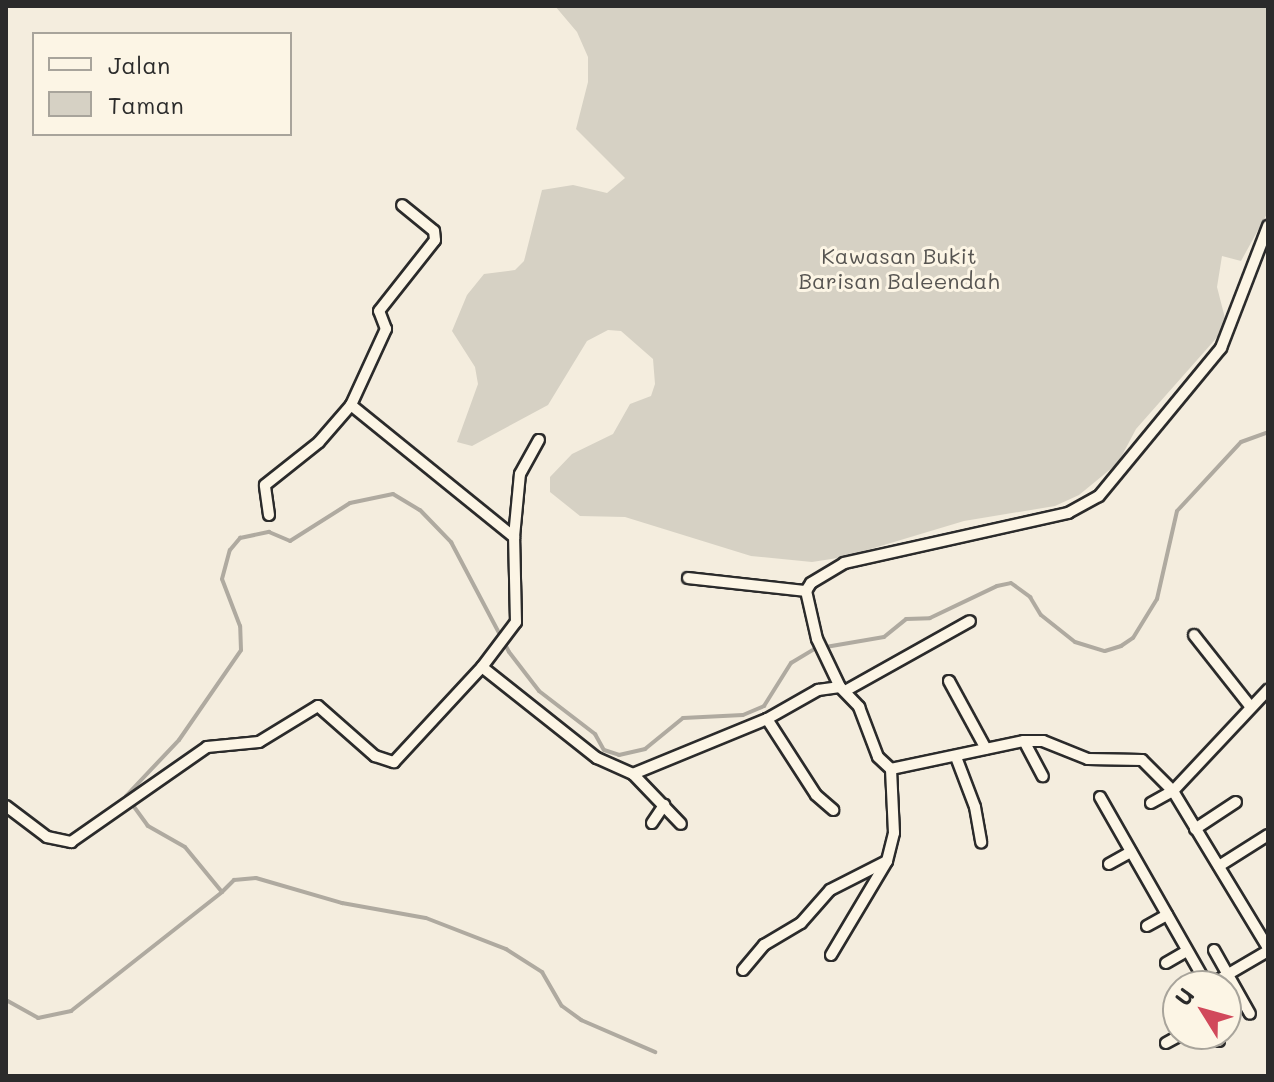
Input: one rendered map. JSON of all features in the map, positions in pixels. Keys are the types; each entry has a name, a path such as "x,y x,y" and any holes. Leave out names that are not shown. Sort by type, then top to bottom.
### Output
{"street":[{"path":"269,515 266,482 319,442 351,405 386,329 379,311 435,240 434,231 402,205"},
{"path":"688,578 806,591 844,563 1068,513 1099,496 1221,348 1268,226"},
{"path":"351,405 514,537"},
{"path":"8,811 47,837 65,843 122,809 207,747 259,742 318,706 375,756 394,762 508,637 519,606 514,537 520,474 539,440"},
{"path":"806,591 817,639 843,689 859,707 878,757 891,769 894,833 887,861 877,886 831,955"},
{"path":"633,774 767,719 818,690 843,689 970,621"},
{"path":"1194,635 1250,706"},
{"path":"482,667 597,758 633,774 681,824"},
{"path":"949,681 986,749"},
{"path":"1151,803 1173,791 1268,690"},
{"path":"767,719 816,795 833,810"},
{"path":"891,769 1024,741 1043,741 1088,759 1142,760 1173,791 1268,950 1235,970"},
{"path":"1024,741 1043,776"},
{"path":"956,757 968,784 981,842"},
{"path":"1100,797 1198,970"},
{"path":"1195,829 1236,802"},
{"path":"652,823 664,805"},
{"path":"1219,866 1268,835"},
{"path":"1109,864 1131,852"},
{"path":"743,970 764,945 801,923 830,890 887,861"},
{"path":"1147,926 1167,915"},
{"path":"1214,950 1226,970"},
{"path":"1166,963 1187,951"},
{"path":"1242,999 1250,1014"}],"green space":[{"name":"Kawasan Bukit Barisan Baleendah","path":"555,6 1268,6 1268,212 1241,261 1222,256 1217,287 1226,322 1220,334 1136,429 1118,463 1079,495 1055,506 964,521 844,557 812,562 751,556 625,517 580,516 550,492 550,477 572,454 613,434 630,404 651,396 655,384 653,359 621,331 608,330 587,341 548,405 472,446 457,442 478,384 475,367 452,331 467,295 484,274 515,270 524,261 542,190 573,185 607,193 625,178 576,129 588,82 588,57 577,32"}],"waterway":[{"path":"6,1000 38,1018 71,1011 222,892 185,847 148,826 126,796 179,740 241,650 240,626 222,579 230,550 240,538 269,532 290,541 350,503 393,494 420,510 451,542 509,652 539,691 595,734 604,750 619,755 645,749 683,718 743,715 764,706 791,663 814,649 884,637 906,619 930,618 997,586 1011,583 1030,597 1041,615 1075,642 1105,651 1121,646 1133,638 1157,599 1177,511 1241,442 1268,432"},
{"path":"222,892 234,880 256,878 342,903 426,918 506,949 542,972 562,1006 581,1020 655,1052"}]}
